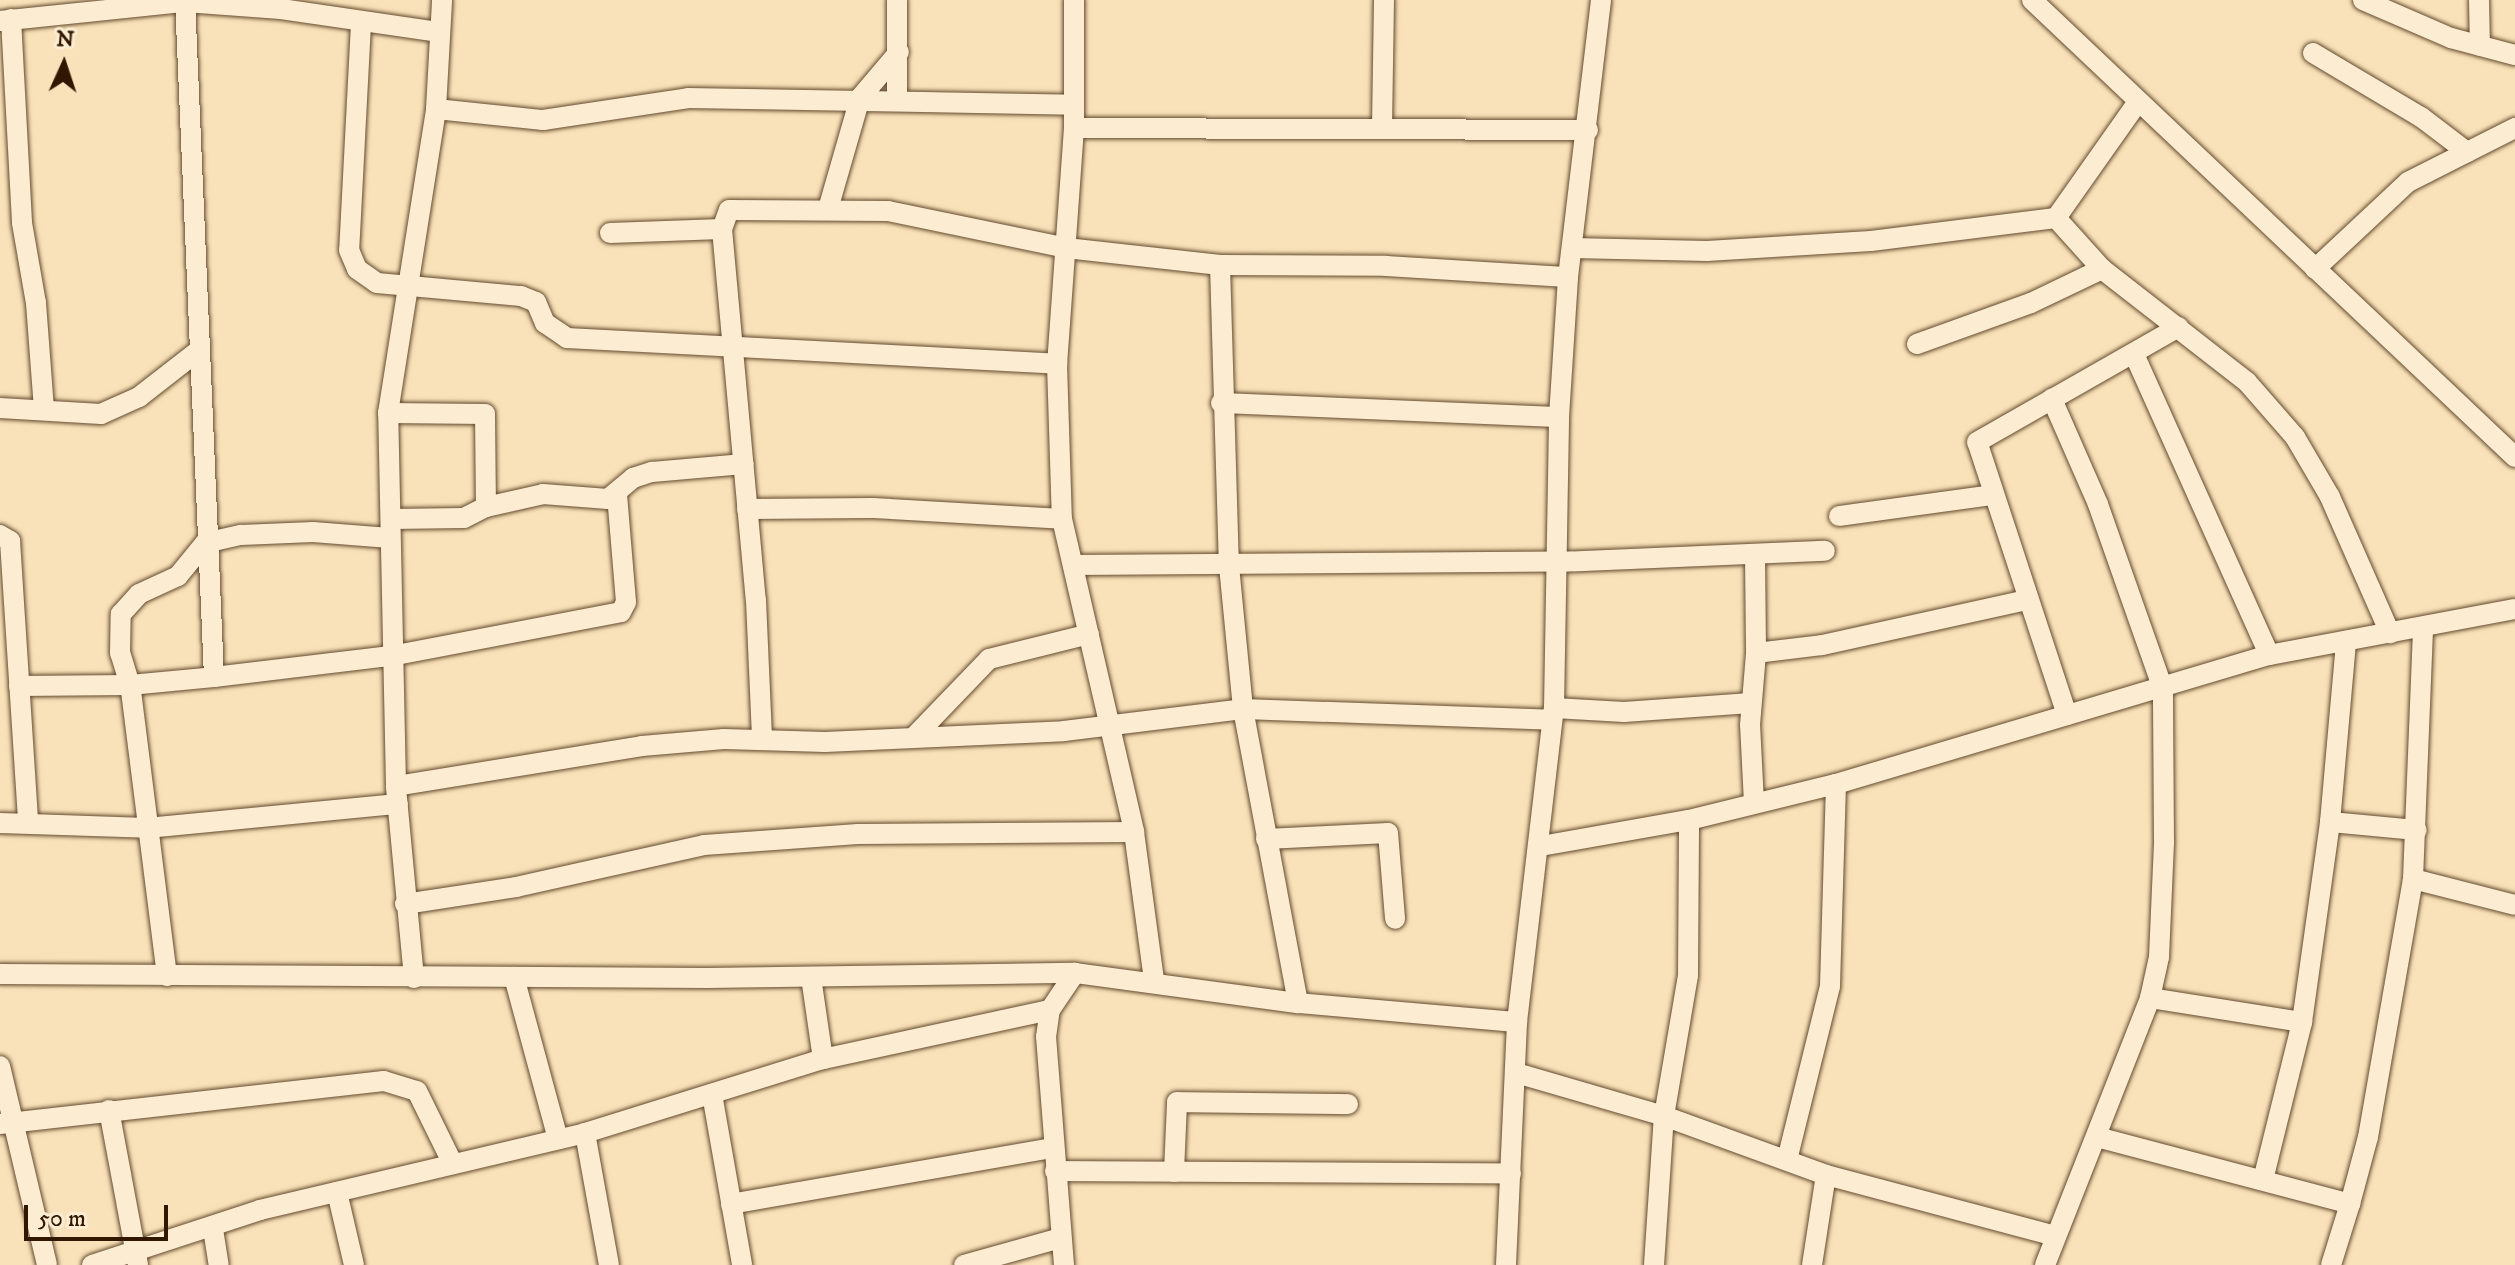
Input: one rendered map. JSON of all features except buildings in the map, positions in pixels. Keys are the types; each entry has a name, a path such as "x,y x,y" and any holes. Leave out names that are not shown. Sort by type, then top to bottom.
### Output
{"street":[{"path":"414,978 397,795 391,656 388,413 436,109 442,0"},
{"path":"897,0 897,99"},
{"path":"1074,0 1074,128 1057,364 1062,519 1134,832 1154,980"},
{"path":"1382,127 1384,0"},
{"path":"1506,1265 1517,1022 1541,846 1553,714 1559,417 1568,277 1588,130 1601,0"},
{"path":"2032,0 2137,103 2515,457"},
{"path":"2363,0 2480,46 2515,55"},
{"path":"2479,0 2480,46"},
{"path":"44,410 37,317 22,223 6,20 185,1 281,9 361,24 439,32"},
{"path":"185,1 205,543 214,677"},
{"path":"361,24 349,250 363,276 391,287 406,285 521,296 536,302 545,323 567,338 1057,364"},
{"path":"828,209 860,98 899,52"},
{"path":"2313,53 2421,117 2467,152"},
{"path":"436,109 543,120 688,98 784,102 860,98 1074,105"},
{"path":"1572,248 1707,251 1840,243 2056,218 2137,103"},
{"path":"1074,128 1588,130"},
{"path":"2315,269 2408,182 2515,128"},
{"path":"762,738 744,464 730,348 722,229 729,210 888,211 1066,248 1220,265 1386,266 1568,277"},
{"path":"2056,218 2102,269 2247,382 2295,437 2330,497 2390,633"},
{"path":"610,233 722,229"},
{"path":"1220,265 1221,403 1229,566 1243,709 1298,1003"},
{"path":"1917,344 2031,303 2102,269"},
{"path":"2067,715 1977,442 2179,327"},
{"path":"0,408 101,414 121,408 198,351"},
{"path":"2134,354 2269,655"},
{"path":"2045,1265 2150,998 2161,907 2163,689 2098,504 2052,399"},
{"path":"1221,403 1559,417"},
{"path":"388,413 485,414 486,507"},
{"path":"167,976 130,685 120,653 121,614 139,594 178,576 205,543 241,535 391,528 456,519 486,507 543,494 596,500 617,494 633,478 652,472 744,464"},
{"path":"19,686 130,685 391,656 621,612 626,602 617,494"},
{"path":"1839,516 1993,495"},
{"path":"747,509 873,508 1062,519"},
{"path":"0,535 10,541 28,820"},
{"path":"1073,565 1558,562 1825,551"},
{"path":"1754,803 1751,703 1756,653 1755,555"},
{"path":"1756,653 1822,645 2027,600"},
{"path":"1541,846 1689,820 1836,784 2269,655 2423,629 2515,609"},
{"path":"2331,1265 2368,1137 2413,879 2423,629"},
{"path":"915,736 989,659 1018,648 1089,634"},
{"path":"2263,1180 2302,1022 2330,822 2346,641"},
{"path":"0,823 28,820 147,828 397,795 642,746 762,738 825,742 1064,731 1109,722 1243,709 1553,714 1751,703"},
{"path":"1787,1160 1830,986 1836,784"},
{"path":"1654,1265 1664,1116 1688,975 1689,820"},
{"path":"2330,822 2417,830"},
{"path":"405,904 516,887 704,845 858,834 1134,832"},
{"path":"1266,839 1388,833 1395,919"},
{"path":"2413,879 2515,905"},
{"path":"0,974 414,978 1075,973 1154,980 1298,1003 1517,1022"},
{"path":"1064,1265 1052,1148 1046,1037 1050,1010 1075,973"},
{"path":"514,977 558,1139"},
{"path":"811,977 823,1059"},
{"path":"2150,998 2302,1022"},
{"path":"92,1265 137,1258 260,1210 452,1162 585,1133 823,1059 1050,1010"},
{"path":"0,1066 7,1123 47,1265"},
{"path":"1516,1073 1664,1116 1826,1175 2055,1236"},
{"path":"7,1123 366,1080 400,1083 417,1091 452,1162"},
{"path":"712,1094 742,1265"},
{"path":"1174,1172 1177,1102 1348,1104"},
{"path":"109,1110 137,1258"},
{"path":"585,1133 609,1265"},
{"path":"2097,1137 2350,1204"},
{"path":"731,1204 1052,1148"},
{"path":"1055,1171 1511,1173"},
{"path":"1812,1265 1826,1175"},
{"path":"337,1192 354,1265"},
{"path":"213,1229 219,1265"},
{"path":"964,1265 1061,1238"}]}
